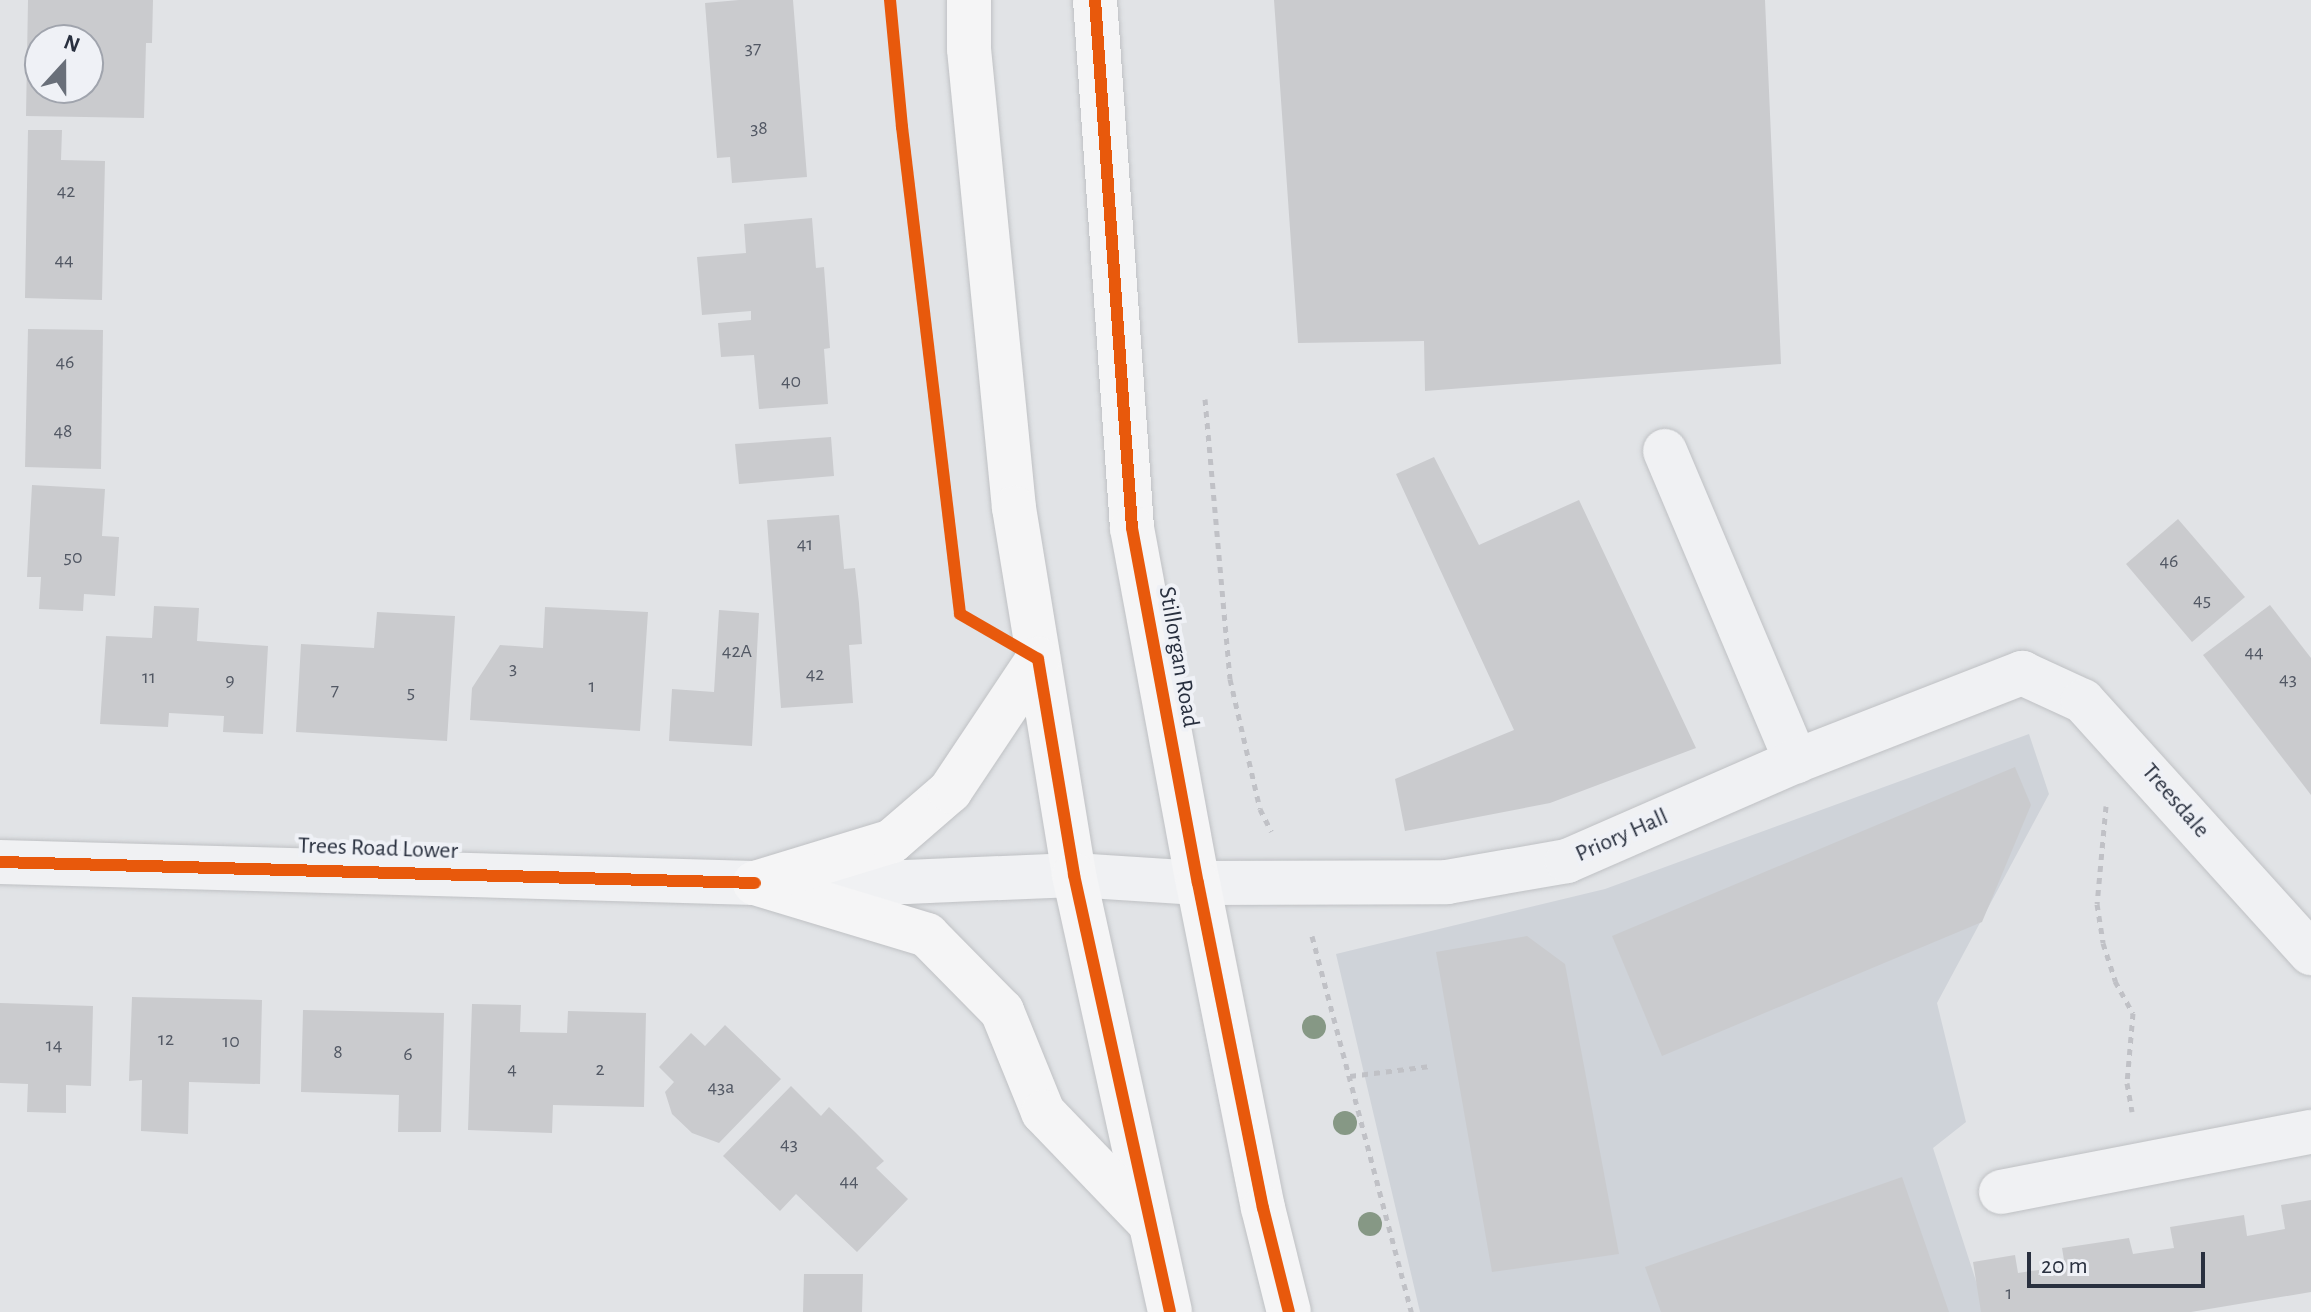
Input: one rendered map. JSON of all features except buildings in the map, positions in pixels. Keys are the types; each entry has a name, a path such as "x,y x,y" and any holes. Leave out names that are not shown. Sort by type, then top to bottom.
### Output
{"highway":[{"path":"969,0 969,49 1014,508 1074,875 1170,1312"},
{"name":"Stillorgan Road","path":"1095,0 1132,528 1263,1208 1289,1312"},
{"path":"755,883 892,841 950,791 1038,659"},
{"path":"755,883 927,935 1002,1011 1043,1112 1148,1221"}],"street":[{"path":"1665,451 1796,761"},
{"name":"Priory Hall","path":"1198,883 1447,882 1567,861 1796,761 2022,673"},
{"name":"Treesdale","path":"2022,673 2083,701 2311,953"},
{"name":"Trees Road Lower","path":"0,862 755,883 906,882 1074,875 1198,883"},
{"path":"2001,1192 2311,1132"}],"path":[{"path":"2117,736 2106,748 2107,815 2097,904 2103,943 2115,981 2133,1013 2127,1083 2145,1164"},
{"path":"1350,1076 1430,1066"}],"shaded area":[{"path":"2029,734 2049,794 1937,1003 1966,1122 1933,1148 1986,1312 1420,1312 1336,954 1605,889"}],"cycle path":[{"path":"890,0 902,127 960,614 1038,659 1074,875 1170,1312"},
{"path":"1095,0 1132,528 1263,1208 1289,1312"},
{"path":"0,862 755,883"}]}
